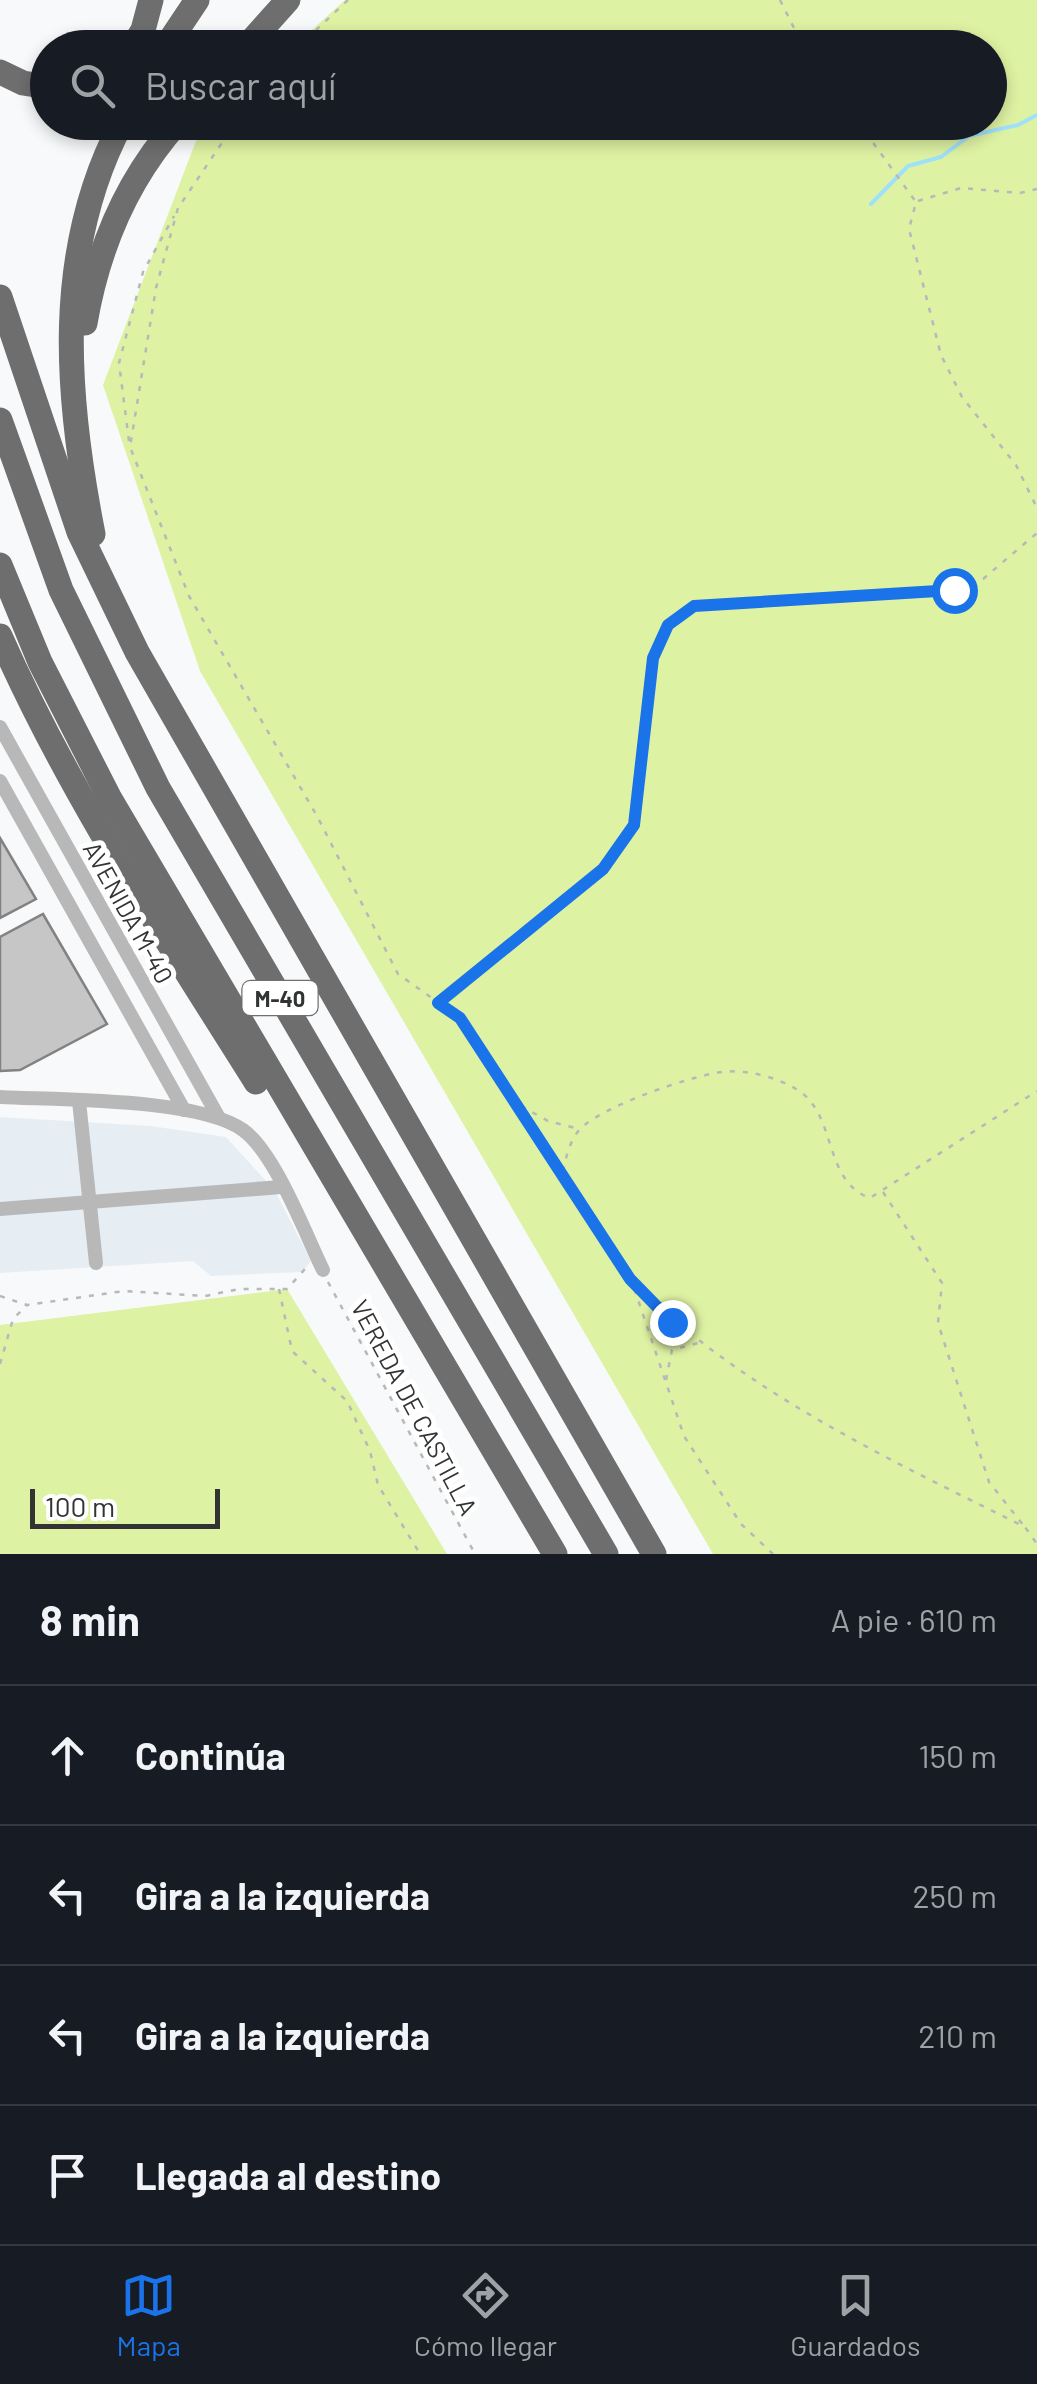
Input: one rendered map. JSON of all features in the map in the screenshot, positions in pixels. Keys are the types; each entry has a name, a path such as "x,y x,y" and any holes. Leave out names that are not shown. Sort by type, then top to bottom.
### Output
{"highway":[{"path":"140,30 152,0"},
{"path":"177,30 197,0"},
{"path":"261,30 288,0"},
{"path":"0,72 30,84"},
{"path":"102,578 75,412 68,341 75,269 96,191 115,140"},
{"path":"75,412 94,274 118,211 142,167 164,140"},
{"path":"0,297 78,532 137,652 654,1554"},
{"name":"M-40","path":"0,420 61,590 158,788 606,1554"},
{"name":"M-40","path":"0,565 40,662 108,797 555,1554"},
{"path":"0,636 50,741 137,894 389,1300 413,1317"}],"street":[{"name":"AVENIDA M-40","path":"0,728 219,1118"},
{"path":"1,784 13,790 26,773"},
{"name":"AVENIDA M-40","path":"1,784 184,1110"},
{"path":"0,1097 184,1110 219,1118 244,1131 282,1187 321,1267"},
{"path":"79,1101 96,1262"},
{"path":"0,1209 282,1187"}],"path":[{"path":"316,30 348,0"},
{"path":"780,0 795,30"},
{"path":"224,140 178,208 142,272 118,363 130,447 190,596 317,816 398,974 460,1018 630,1279 672,1322 876,1453 1025,1527"},
{"path":"871,140 916,202"},
{"path":"916,202 961,188 1020,193 1037,189"},
{"path":"916,202 909,229 942,355 962,398 1016,465 1037,508"},
{"path":"130,447 156,288 178,208"},
{"path":"438,1003 603,869 634,825 653,658 668,625 694,606 954,590 983,579 1037,533"},
{"path":"518,1105 548,1121 580,1129 646,1096 724,1071 770,1078 808,1098 820,1113 844,1180 856,1194 870,1198 1037,1091"},
{"path":"563,1172 580,1129"},
{"path":"883,1191 942,1283 938,1323 988,1482 1037,1544"},
{"path":"0,1296 27,1304 124,1291 205,1296 288,1289 321,1267"},
{"name":"VEREDA DE CASTILLA","path":"321,1267 474,1554"},
{"path":"630,1279 684,1436 741,1524 773,1554"},
{"path":"279,1289 292,1351 347,1401 370,1451 378,1485 420,1554"},
{"path":"0,1364 13,1319 27,1304"},
{"path":"666,1381 672,1350 702,1342"}],"shaded area":[{"path":"0,1117 151,1126 226,1137 275,1191 311,1261 302,1272 211,1276 193,1261 0,1273"}],"green space":[{"path":"345,0 1037,0 1037,1554 713,1554 200,671 103,385 196,140 1007,140 1007,30 312,30"},
{"path":"287,1289 447,1554 0,1554 0,1325"}],"building":[{"path":"0,838 36,899 0,918"},
{"path":"43,914 107,1024 20,1070 0,1071 0,937"}],"waterway":[{"path":"1007,127 1037,115"},
{"path":"871,204 908,166 941,157 964,140"}],"route":[{"path":"672,1322 630,1279 572,1184 460,1018 438,1003 603,869 634,825 653,658 668,625 694,606 954,590"}]}
